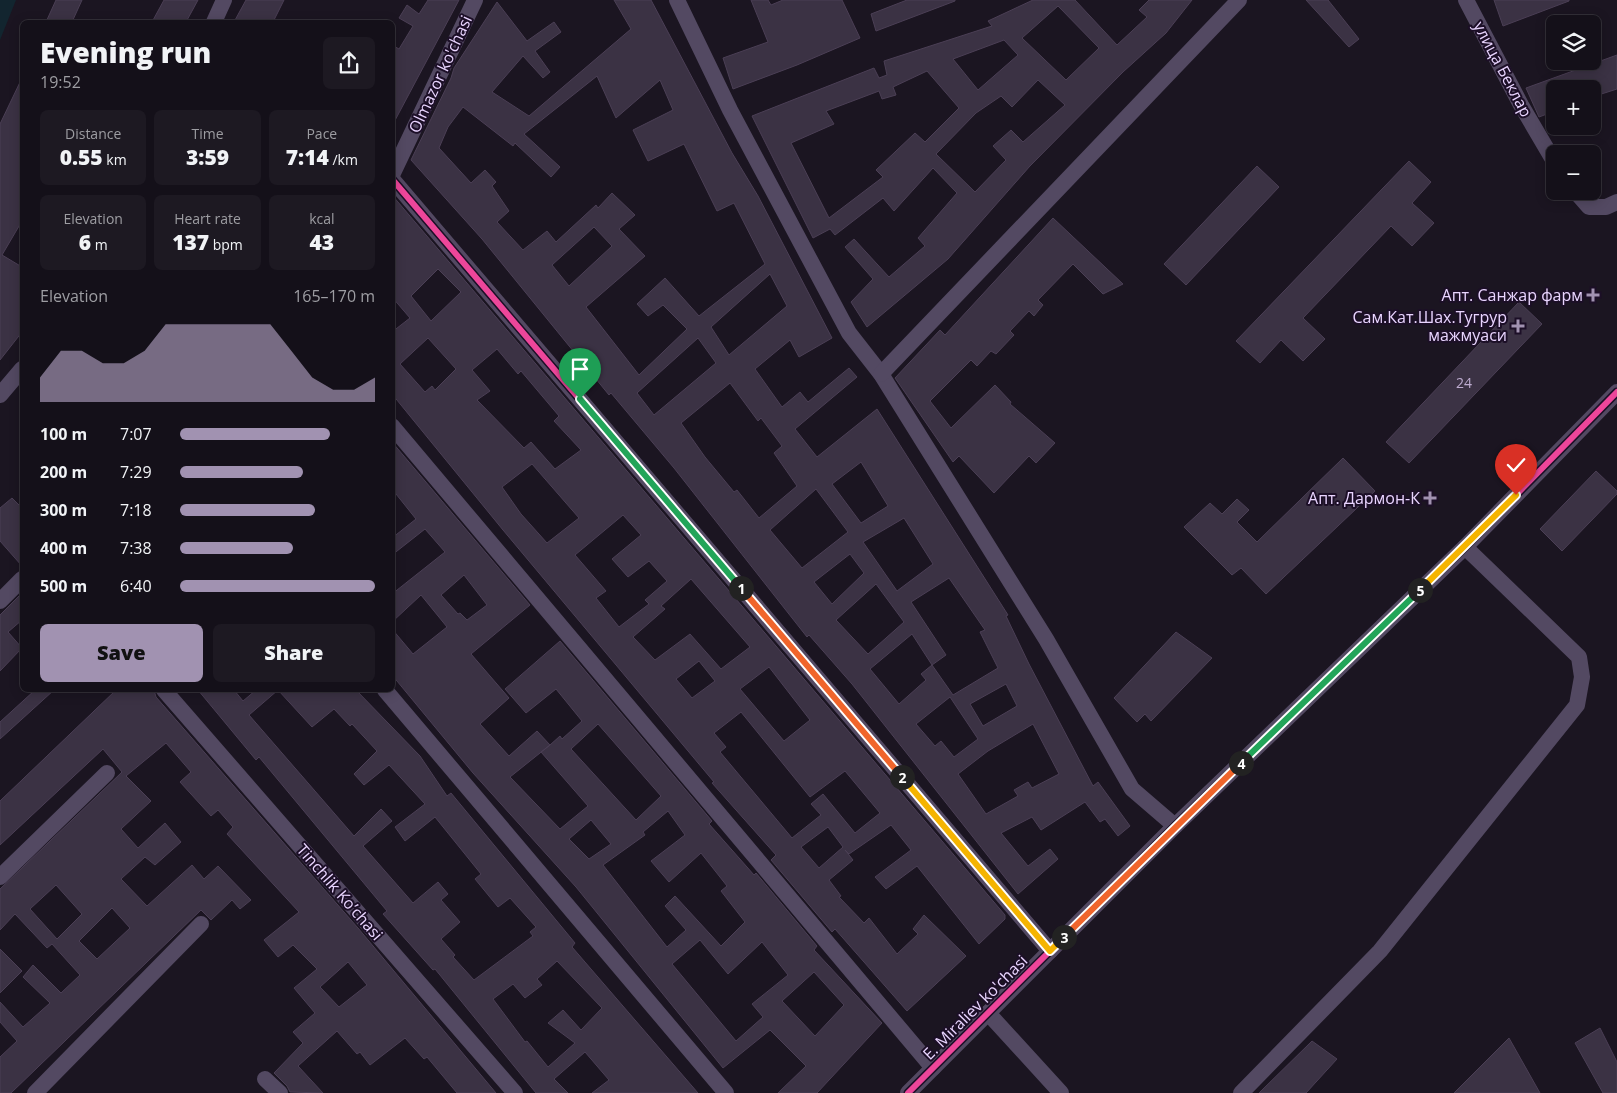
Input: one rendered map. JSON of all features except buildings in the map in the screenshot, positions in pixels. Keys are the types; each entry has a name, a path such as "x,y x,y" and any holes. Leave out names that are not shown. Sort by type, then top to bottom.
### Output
{"street":[{"path":"215,20 224,0"},
{"name":"Olmazor ko'chasi","path":"395,171 474,0"},
{"path":"677,0 730,110 849,333 881,374 1046,639 1132,788 1175,826"},
{"path":"881,374 1239,0"},
{"name":"улица Беклар","path":"1466,0 1521,105 1546,148"},
{"path":"395,181 1050,951"},
{"path":"1583,200 1589,207 1606,207 1617,202"},
{"path":"0,395 20,371"},
{"name":"E. Miraliev ko'chasi","path":"908,1093 1175,826 1465,547 1617,392"},
{"path":"395,430 933,1068"},
{"path":"1241,1093 1380,951 1577,705 1582,677 1578,658 1465,547"},
{"path":"0,601 20,582"},
{"name":"Tinchlik Ko’chasi","path":"166,692 515,1093"},
{"path":"387,692 726,1093"},
{"path":"0,877 107,772"},
{"path":"35,1093 202,924"},
{"path":"988,1013 1061,1093"},
{"path":"265,1079 280,1093"}],"shaded area":[{"path":"0,0 16,0 0,40"}],"cycle path":[{"path":"395,183 1050,951"},
{"path":"908,1093 1175,826 1465,547 1617,392"}],"place":[{"name":"Апт. Санжар фарм","path":"1593,295"},
{"name":"Сам.Кат.Шах.Тугрур мажмуаси","path":"1518,326"},
{"name":"Апт. Дармон-К","path":"1430,498"}],"route":[{"path":"580,399 1050,951 1175,826 1465,547 1516,495"}]}
